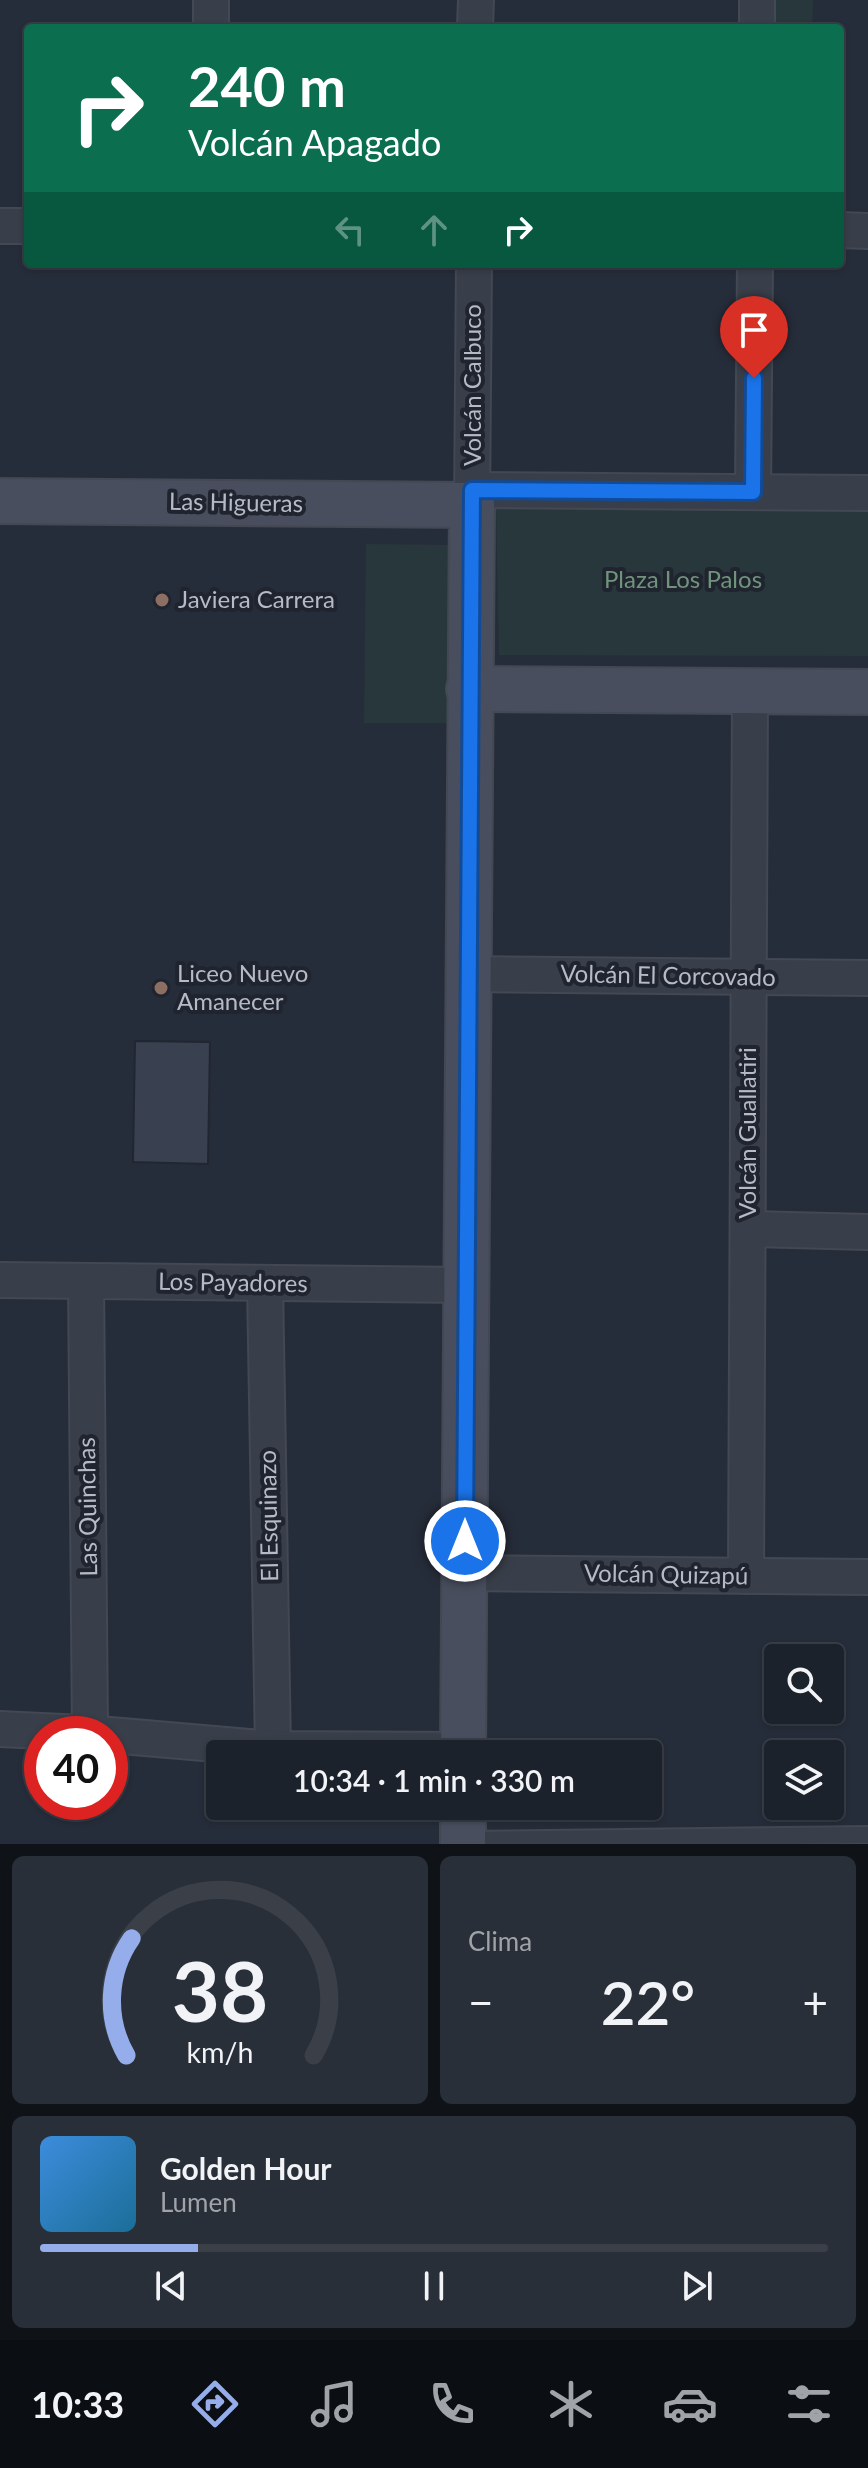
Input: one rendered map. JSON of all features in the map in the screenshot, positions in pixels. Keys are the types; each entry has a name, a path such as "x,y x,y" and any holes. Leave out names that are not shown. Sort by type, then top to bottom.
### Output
{"street":[{"path":"211,0 211,24"},
{"path":"475,24 476,0"},
{"path":"757,0 757,24"},
{"path":"0,226 24,226"},
{"path":"844,230 868,231"},
{"name":"Volcán Calbuco","path":"463,1740 474,268"},
{"path":"753,492 755,268"},
{"path":"472,498 753,492 868,493"},
{"name":"Las Higueras","path":"0,501 472,498"},
{"path":"469,689 868,692"},
{"name":"Volcán Guallatiri","path":"746,1576 750,691"},
{"name":"Volcán El Corcovado","path":"468,974 868,978"},
{"path":"748,1229 868,1232"},
{"name":"Los Payadores","path":"0,1280 466,1285"},
{"name":"Las Quinchas","path":"86,1281 100,1716"},
{"name":"El Esquinazo","path":"265,1283 273,1740"},
{"name":"Volcán Quizapú","path":"464,1573 868,1577"},
{"path":"0,1729 24,1730"},
{"path":"128,1736 206,1743"}],"lane":[{"path":"463,1830 868,1835"}],"green space":[{"path":"775,0 813,0 812,24 768,24 769,4"},
{"name":"Plaza Los Palos","path":"496,504 868,504 868,656 499,655"},
{"path":"366,544 449,545 450,723 364,723"}],"building":[{"path":"135,1041 210,1042 208,1164 133,1162"}],"place":[{"name":"Javiera Carrera","path":"162,600"},
{"name":"Liceo Nuevo Amanecer","path":"161,988"}],"route":[{"path":"465,1541 472,490 753,492 754,378"}]}
